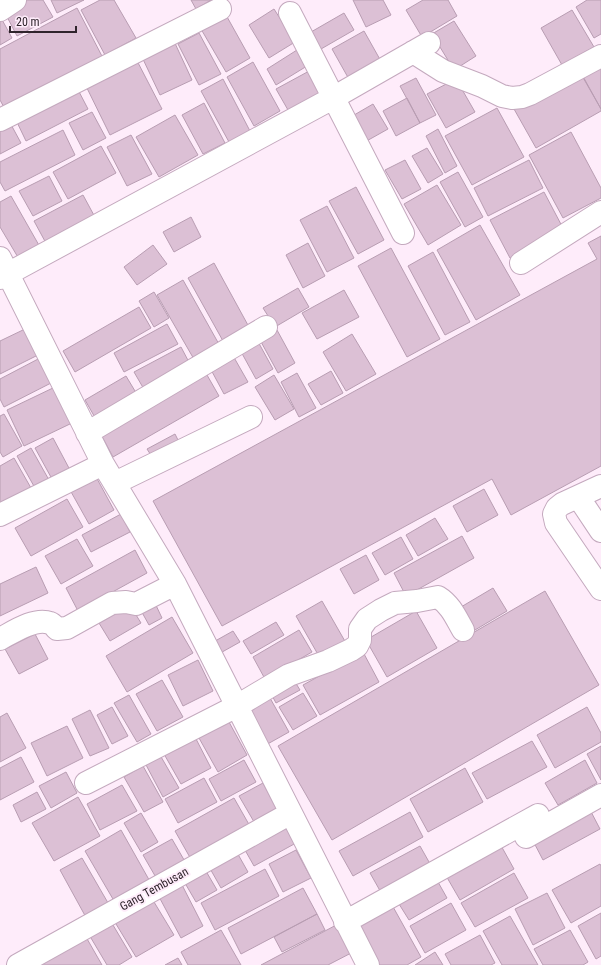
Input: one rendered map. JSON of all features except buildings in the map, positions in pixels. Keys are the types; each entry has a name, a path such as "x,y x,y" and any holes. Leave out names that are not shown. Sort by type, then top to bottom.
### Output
{"street":[{"path":"0,10 15,0"},
{"path":"0,120 220,9"},
{"path":"290,13 403,232"},
{"path":"368,965 175,584 86,433 3,270 333,98 421,48 443,72 482,86 502,96 512,98 530,94 601,56"},
{"path":"521,263 601,212"},
{"path":"86,433 266,327"},
{"path":"115,483 252,417"},
{"path":"0,516 103,464"},
{"path":"601,486 579,498 562,504 557,508 554,514 554,518 601,589"},
{"path":"579,498 601,531"},
{"path":"0,639 27,624 43,621 50,623 57,629 67,628 112,604 126,602 136,604 175,584"},
{"path":"86,783 237,706 290,675 328,661 357,646 360,640 360,629 367,619 395,603 438,597 446,602 463,630"},
{"path":"513,844 601,795"},
{"name":"Gang Tembusan","path":"18,965 291,813"},
{"path":"345,922 538,815"}]}
